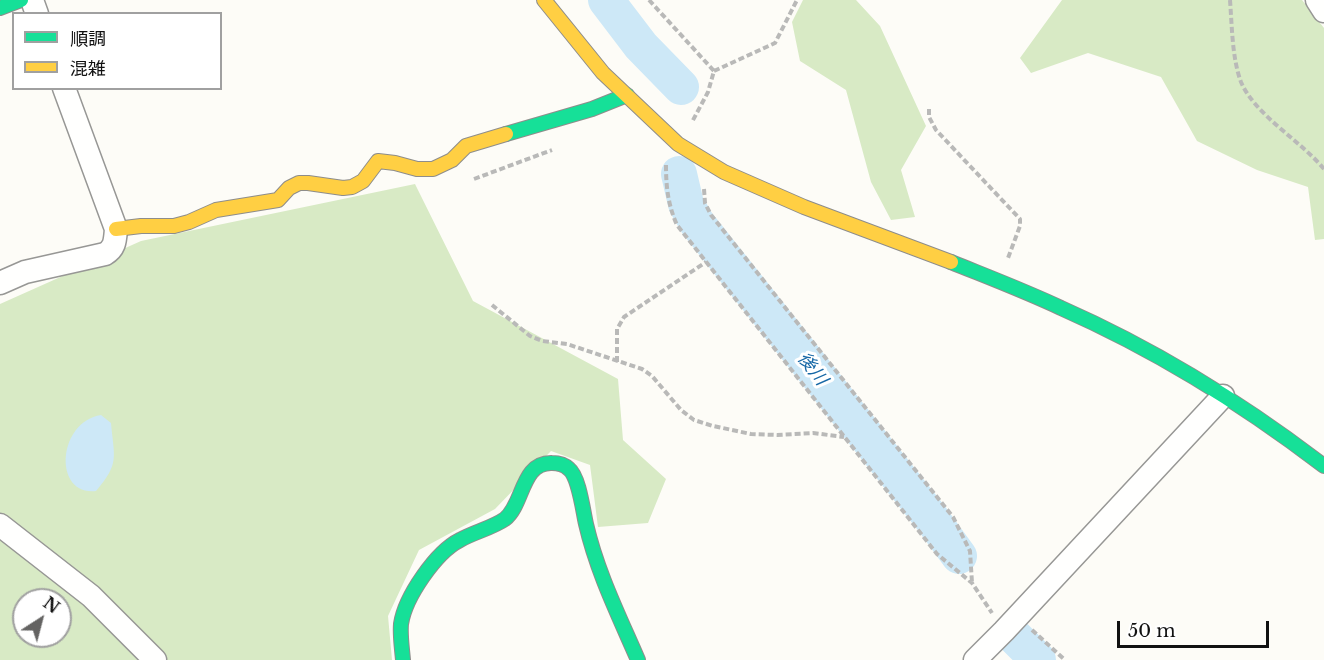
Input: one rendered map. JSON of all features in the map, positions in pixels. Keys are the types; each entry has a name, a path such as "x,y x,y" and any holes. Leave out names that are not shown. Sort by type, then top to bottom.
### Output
{"street":[{"path":"0,8 21,0"},
{"path":"544,0 603,73 673,139 724,172 804,207 935,255 1062,308 1142,348 1223,396 1294,443 1324,466"},
{"path":"1317,0 1324,11"},
{"path":"0,283 26,272 105,254 111,251 115,244 116,229 65,90"},
{"path":"116,229 174,226 216,210 278,200 289,188 298,184 314,182 340,189 351,187 361,183 378,161 390,160 430,172 457,159 466,146 592,109 627,95"},
{"path":"975,660 1223,396"},
{"path":"403,660 401,621 405,607 440,554 454,543 506,517 530,474 539,465 552,462 568,466 574,475 599,569 638,660"},
{"path":"0,525 91,596 155,660"}],"path":[{"path":"649,0 714,71"},
{"path":"797,0 775,43 714,71 699,111 673,139 665,141 667,192 670,208 677,225 937,554 972,583 1011,624 1065,660"},
{"path":"1230,0 1235,55 1241,82 1262,110 1312,155 1324,169"},
{"path":"929,109 929,117 936,130 1020,219 1020,225 999,282"},
{"path":"472,179 561,147"},
{"path":"708,162 702,177 705,203 711,215 953,517 970,551 972,583"},
{"path":"617,362 617,329 624,317 706,262"},
{"path":"492,305 530,336 542,341 567,345 642,369 652,376 681,410 694,420 751,434 813,433 845,436"}],"green space":[{"path":"803,0 856,0 880,26 926,126 901,170 915,217 891,220 871,182 846,90 800,61 792,22"},
{"path":"1062,0 1302,0 1324,28 1324,239 1315,240 1308,187 1257,170 1197,141 1161,77 1088,53 1031,73 1020,58"},
{"path":"415,184 473,301 618,379 623,440 666,479 648,523 598,527 590,465 551,451 495,509 419,550 388,616 392,660 0,660 0,304 141,241"}],"water":[{"path":"101,415 111,423 114,460 109,473 96,491 82,489 72,482 67,471 66,457 69,443 86,420"}],"waterway":[{"name":"後川","path":"606,0 641,46 681,87"},
{"name":"後川","path":"679,174 686,204 697,223 959,556"},
{"name":"後川","path":"1015,637 1038,660"}],"traffic: fast":[{"path":"0,8 21,0"},
{"path":"506,134 592,109 627,95"},
{"path":"951,262 1047,302 1130,341 1230,400 1324,466"},
{"path":"403,660 401,624 409,601 423,576 441,554 451,546 505,519 516,504 534,469 552,463 567,467 575,479 596,559 638,660"}],"traffic: slow":[{"path":"544,0 603,73 678,144 724,172 804,207 951,262"},
{"path":"116,229 174,226 216,210 278,200 289,188 299,183 352,187 363,181 378,161 417,169 433,169 452,160 466,146 506,134"}]}
